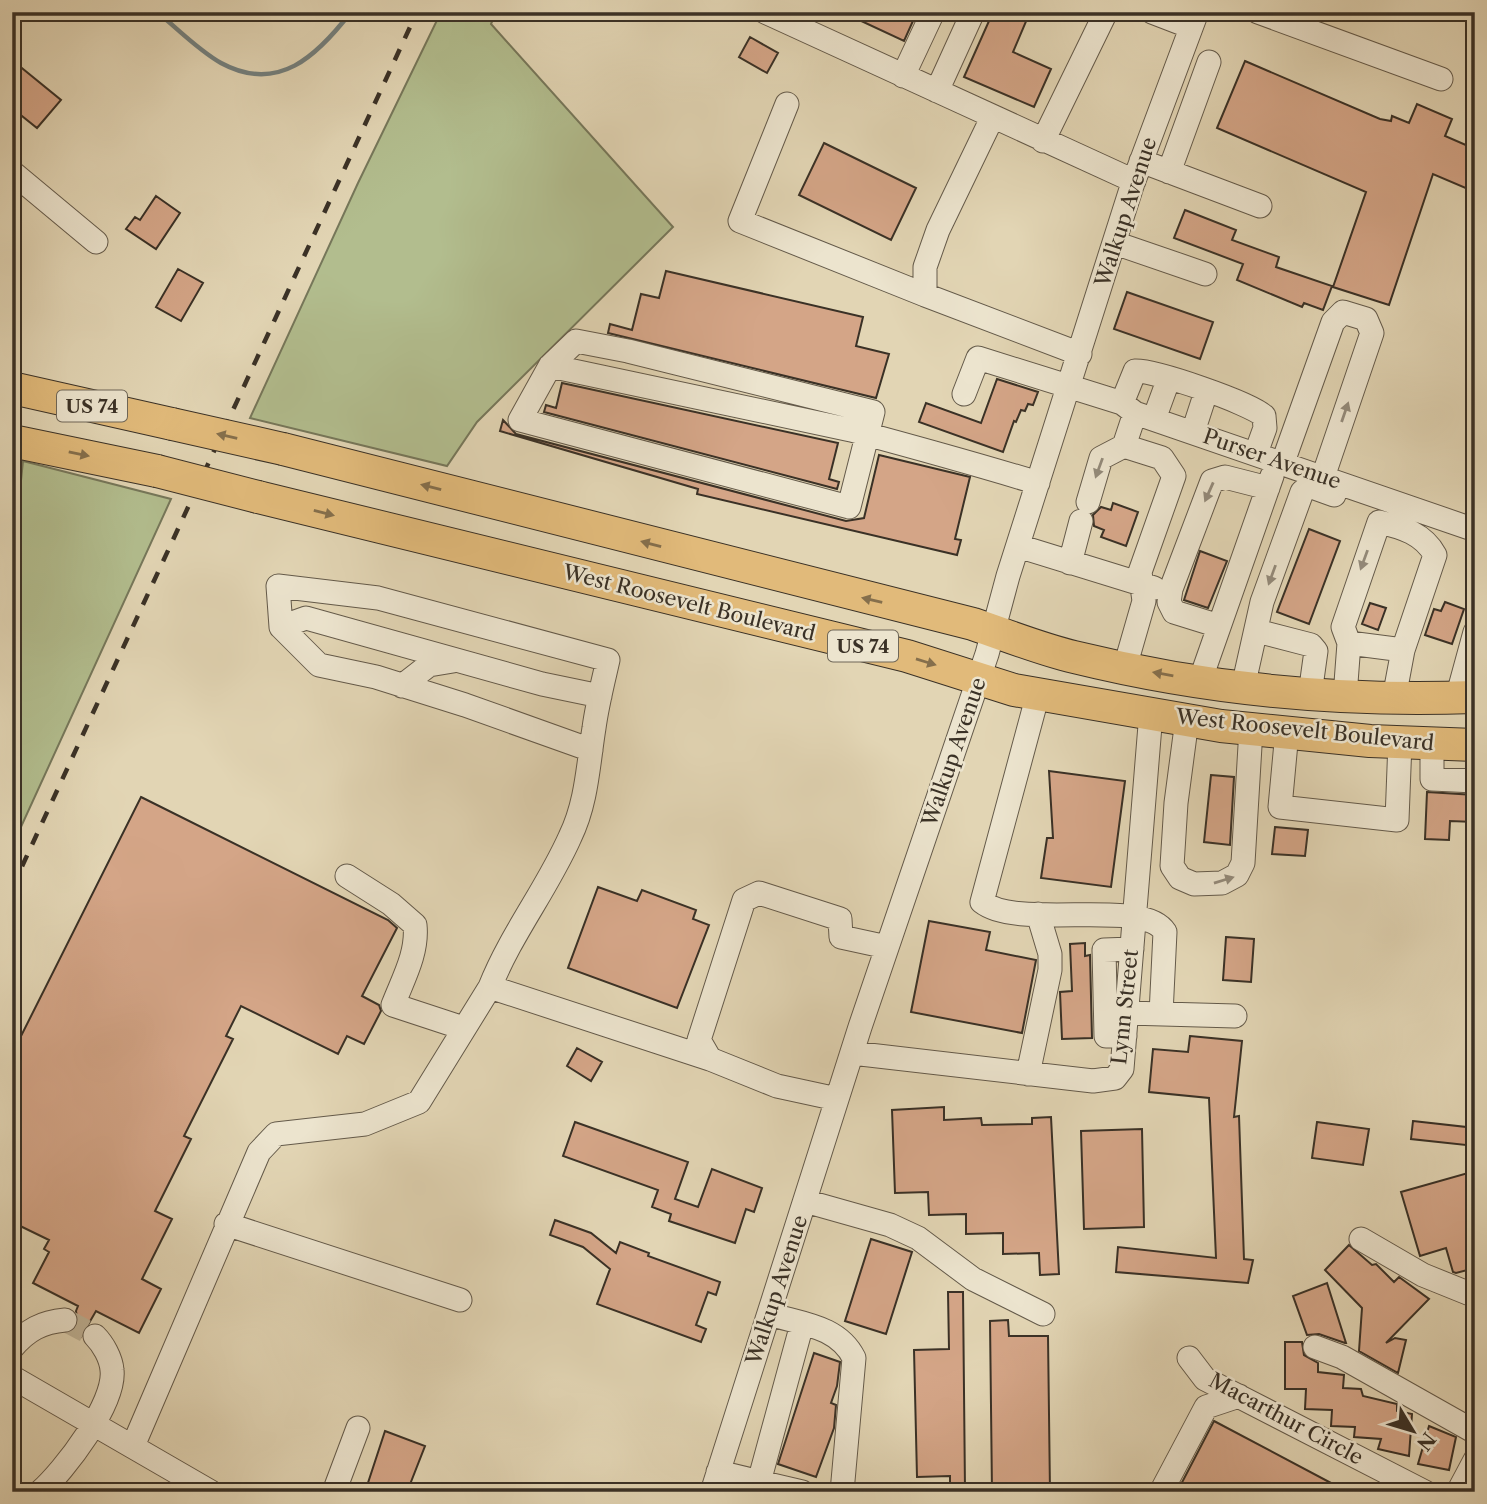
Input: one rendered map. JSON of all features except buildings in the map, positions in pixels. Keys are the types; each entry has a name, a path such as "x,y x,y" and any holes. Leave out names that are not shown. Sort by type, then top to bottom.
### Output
{"highway":[{"name":"West Roosevelt Boulevard","path":"12,388 284,449 993,631 1073,657 1200,681 1310,694 1466,698"},
{"name":"West Roosevelt Boulevard","path":"12,440 157,471 907,656 978,679 1038,694 1251,729 1400,742 1475,745"}],"street":[{"path":"765,12 1043,141 1138,171 1169,172 1260,206"},
{"path":"903,76 933,12"},
{"path":"937,91 973,12"},
{"path":"1043,141 1106,12"},
{"path":"1152,12 1194,19"},
{"path":"1258,12 1441,79"},
{"name":"Walkup Avenue","path":"715,1482 852,1053 978,679 1138,171 1194,19"},
{"path":"1169,172 1209,62"},
{"path":"787,104 740,221 1080,354"},
{"path":"925,295 925,267 939,230 992,118"},
{"path":"12,172 96,242"},
{"path":"1115,243 1205,274"},
{"path":"1200,681 1268,488 1272,458 1332,322 1343,312 1366,319 1372,333 1333,480 1338,496 1309,486 1302,492 1262,602 1243,687"},
{"path":"576,341 628,351 873,412 867,435 849,507 520,420 550,366 576,341"},
{"name":"Purser Avenue","path":"964,394 978,358 1070,386 1387,499 1410,519 1475,530"},
{"path":"550,366 867,435 1038,483"},
{"path":"1137,412 1135,372 1168,378 1264,416 1272,458"},
{"path":"1070,563 1101,458 1124,446 1137,412 1168,378"},
{"path":"1193,432 1206,391"},
{"path":"1124,446 1162,458 1174,476 1140,572 1144,601 1125,667"},
{"path":"1219,626 1174,612 1170,602 1171,589 1212,481 1225,477 1268,488"},
{"path":"1345,696 1349,643 1343,627 1387,499"},
{"path":"1379,522 1410,519 1436,555 1404,650 1394,698"},
{"path":"1018,546 1144,586 1171,589"},
{"path":"133,1447 226,1224 259,1152 268,1140 276,1134 365,1124 409,1108 426,1092 490,987 501,961 571,836 584,802 608,660 378,598 278,586 281,627 319,665 402,685 591,750"},
{"path":"281,627 306,618 453,660 600,696"},
{"path":"1257,631 1311,645 1315,651 1310,694"},
{"path":"1466,698 1475,632"},
{"path":"1349,643 1404,650"},
{"path":"402,685 429,666 453,660"},
{"path":"1038,694 982,902 991,909 1038,914 1108,914 1153,920 1165,932 1161,1014"},
{"name":"Lynn Street","path":"852,1053 1029,1066 1093,1081 1115,1078 1122,1069 1151,713"},
{"path":"1187,720 1176,799 1172,866 1180,878 1194,884 1222,883 1237,876 1243,863 1251,729"},
{"path":"1287,732 1280,807 1397,820 1400,742"},
{"path":"1432,744 1432,779 1475,781"},
{"path":"1145,795 1176,799"},
{"path":"347,876 391,904 415,925 416,939 412,957 393,1005 463,1028"},
{"path":"710,1059 699,1040 744,900 759,893 805,906 840,919 841,937 887,947"},
{"path":"1029,1066 1051,970 1050,954 1038,914"},
{"path":"490,987 710,1059 776,1086 837,1099"},
{"path":"1126,1024 1161,1014 1235,1016"},
{"path":"806,1201 864,1216 909,1234 972,1279 1043,1314"},
{"path":"226,1224 460,1300"},
{"path":"1361,1239 1423,1275 1475,1296"},
{"path":"769,1314 833,1333 846,1343 854,1359 842,1492"},
{"path":"12,1348 22,1336 38,1325 65,1320"},
{"path":"758,1482 802,1324"},
{"path":"40,1492 62,1472 93,1423 113,1372 101,1342 94,1336"},
{"path":"1315,1347 1342,1357 1475,1432"},
{"name":"Macarthur Circle","path":"1189,1358 1205,1378 1425,1492"},
{"path":"12,1377 211,1492"},
{"path":"1161,1492 1206,1407 1239,1396"},
{"path":"334,1492 358,1428"},
{"path":"1458,1492 1475,1460"},
{"path":"715,1482 758,1482 802,1492"}],"green space":[{"path":"441,12 496,12 491,24 673,227 477,422 447,466 250,418 358,183"},
{"path":"23,461 171,499 15,840 12,839 12,569"}],"waterway":[{"path":"157,12 212,58 242,72 261,74 295,66 310,56 351,12"},
{"path":"1465,12 1475,17"}],"tunnel":[{"path":"65,1320 95,1336"}],"railway":[{"path":"12,888 417,12"}]}
